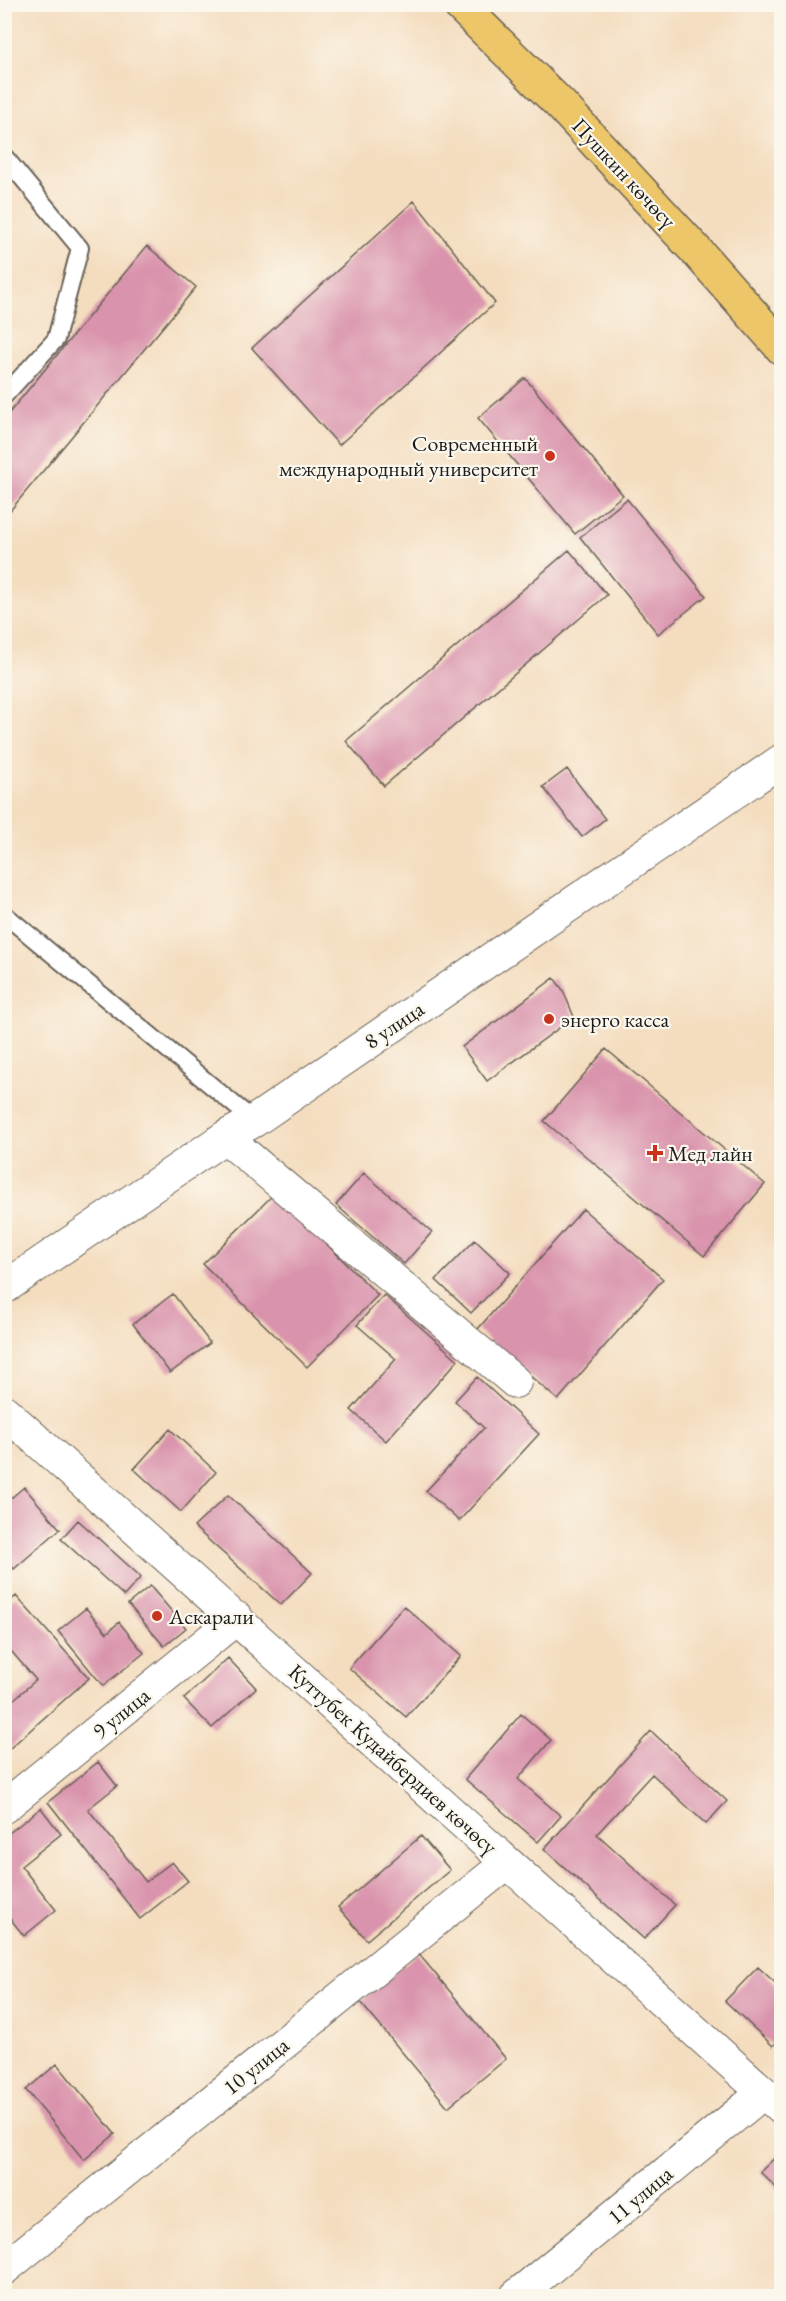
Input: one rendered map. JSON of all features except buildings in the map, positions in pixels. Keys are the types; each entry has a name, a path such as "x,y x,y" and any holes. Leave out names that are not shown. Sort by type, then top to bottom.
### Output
{"highway":[{"name":"Пушкин көчөсү","path":"459,4 561,105 701,256 782,348"}],"street":[{"name":"8 улица","path":"4,1288 225,1137 254,1121 782,760"},
{"path":"225,1137 515,1382"},
{"name":"Куттубек Кудайбердиев көчөсү","path":"4,1411 772,2101"},
{"name":"9 улица","path":"4,1807 237,1618"},
{"name":"10 улица","path":"4,2269 507,1863"},
{"name":"11 улица","path":"516,2296 772,2101"}],"lane":[{"path":"4,156 80,248 56,339 4,396"},
{"path":"4,914 254,1121"}],"place":[{"name":"Современный международный университет","path":"550,456"},
{"name":"энерго касса","path":"549,1019"},
{"name":"Мед лайн","path":"655,1153"},
{"name":"Аскарали","path":"157,1616"}]}
